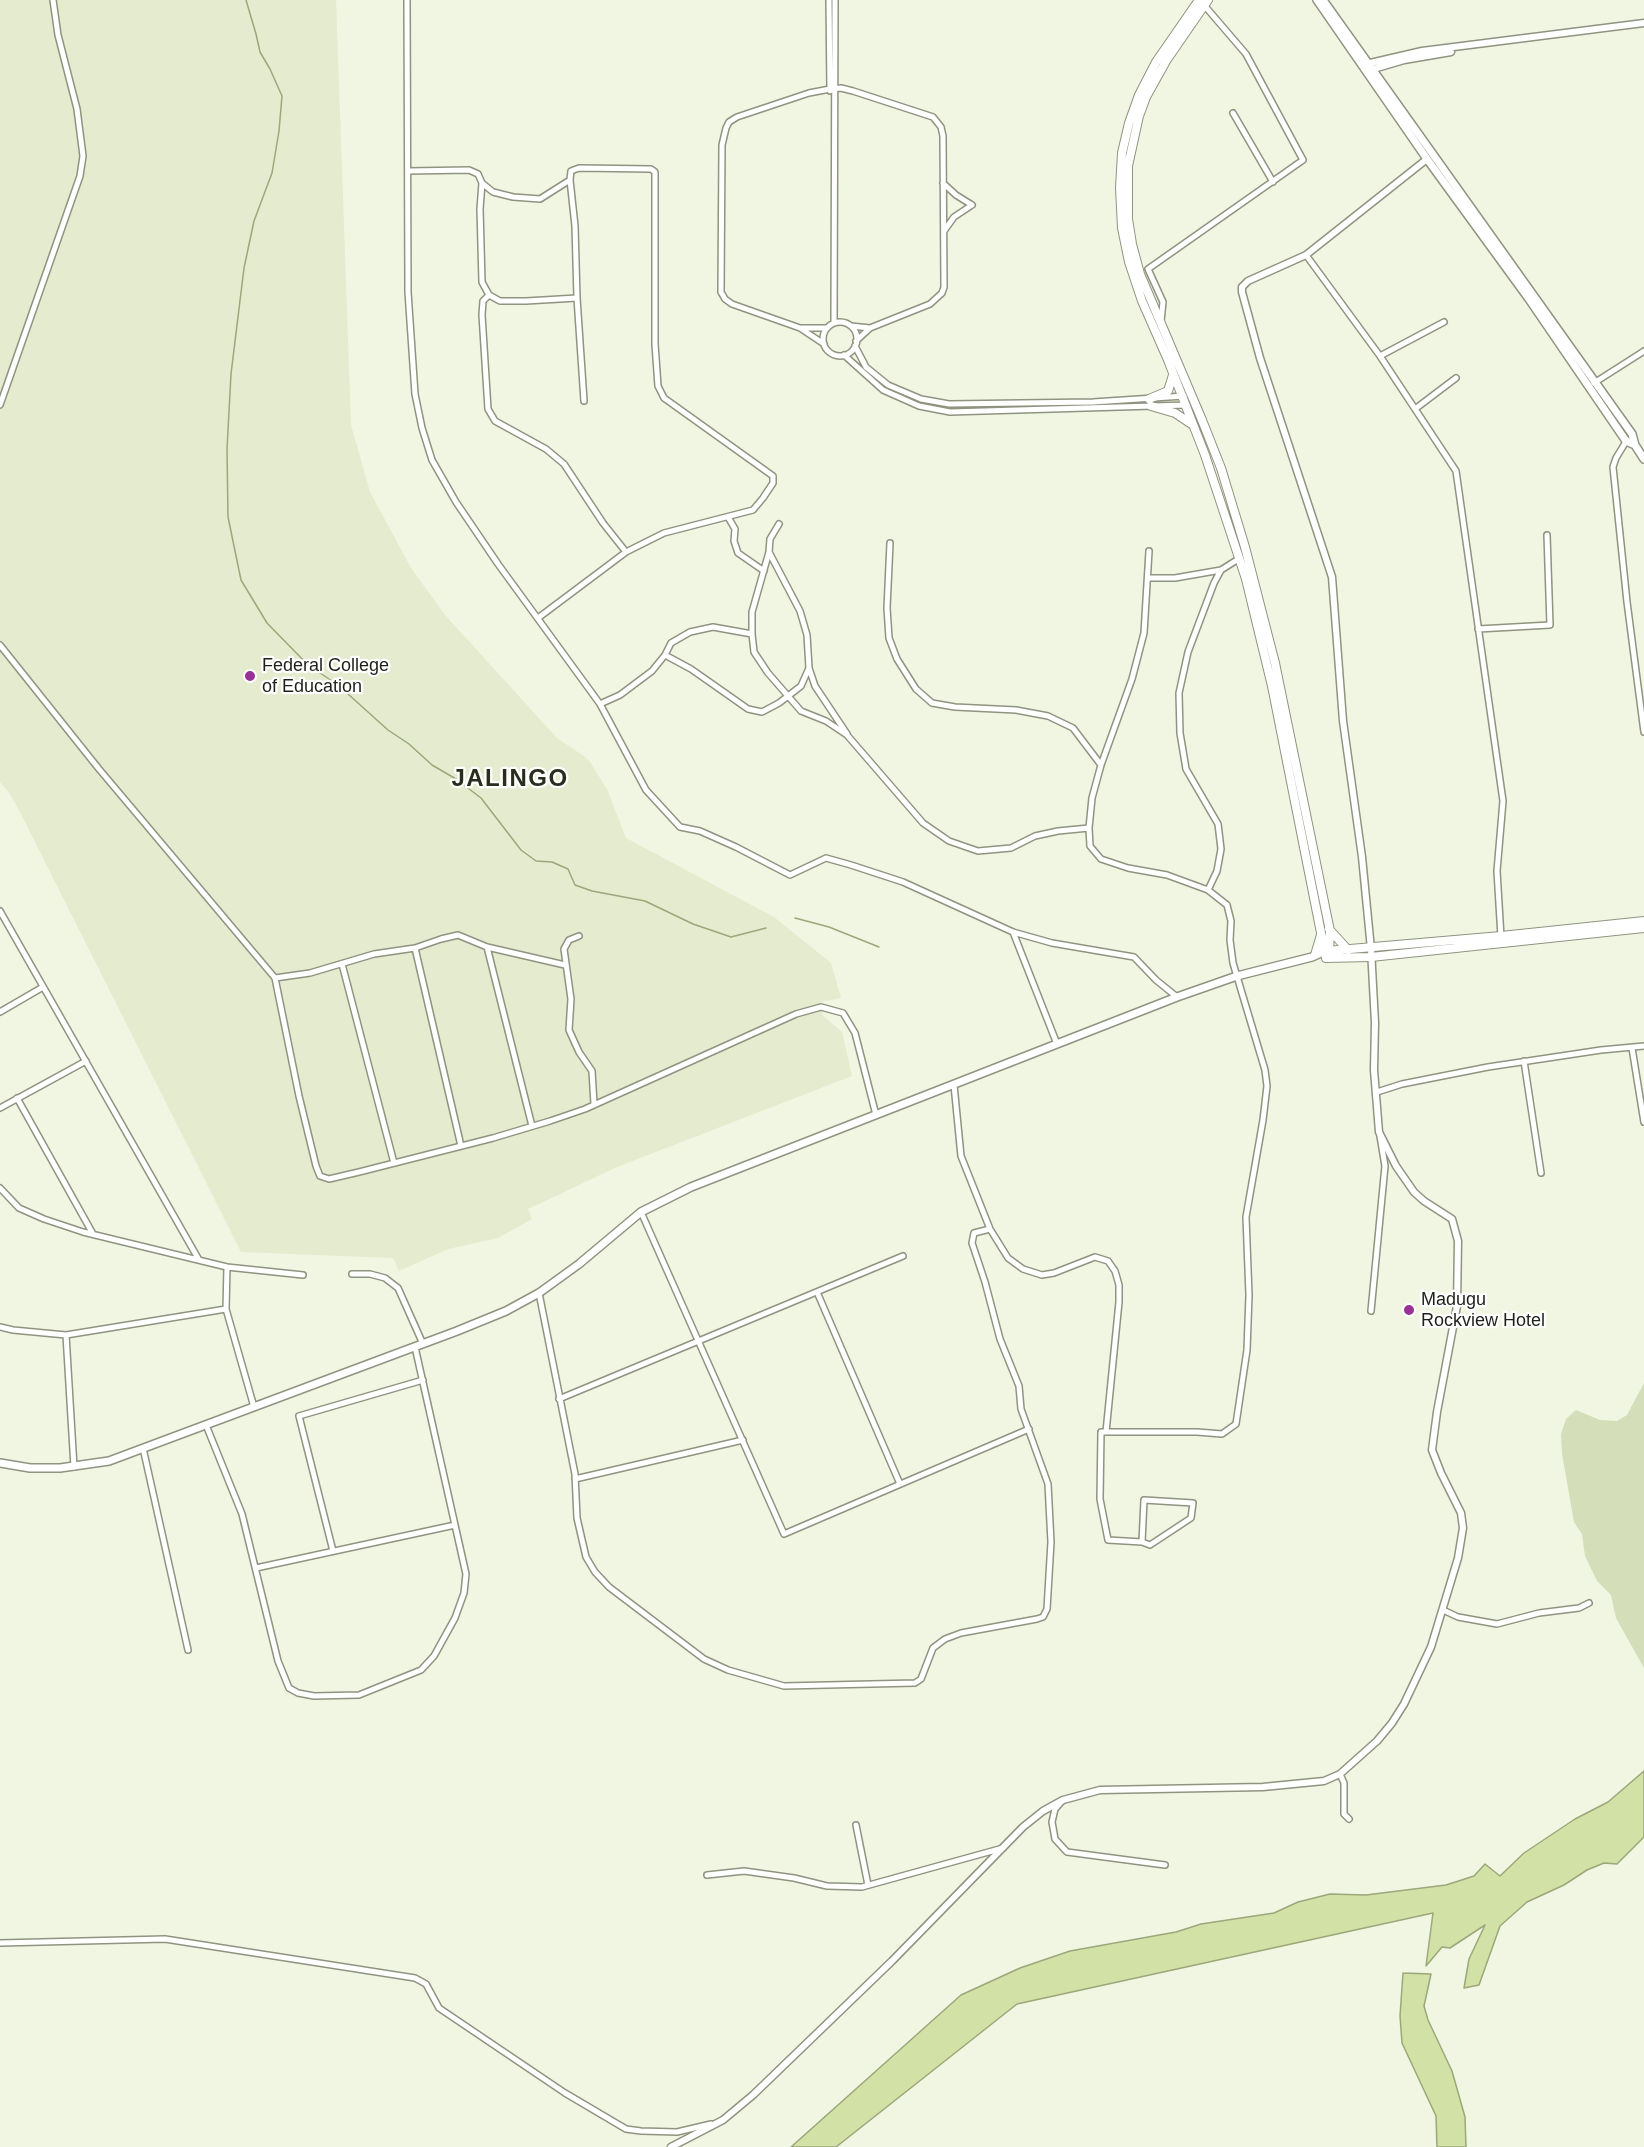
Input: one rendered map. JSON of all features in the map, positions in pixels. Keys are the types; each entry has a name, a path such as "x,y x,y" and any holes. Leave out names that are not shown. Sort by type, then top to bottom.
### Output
{"main road":[{"path":"1192,0 1189,12 1156,62 1139,95 1129,123 1122,153 1120,188 1122,228 1129,262 1142,301 1183,397 1240,558 1272,686 1325,930 1348,950"},
{"path":"1189,12 1204,2 1215,0"},
{"path":"1317,0 1368,67 1632,434 1635,445 1644,459"},
{"path":"1323,0 1427,159 1528,299 1626,441 1635,445"},
{"path":"1204,2 1146,97 1133,135 1128,166 1128,209 1132,244 1140,274 1196,403 1221,468 1262,610 1275,663 1328,955"},
{"path":"1150,403 1168,391 1173,373"},
{"path":"1150,403 1185,418 1194,426"},
{"path":"1501,940 1644,921"},
{"path":"0,1463 30,1468 74,1467 109,1461 490,1318 539,1293 571,1270 641,1212 691,1187 1177,997 1237,976 1313,956 1371,953 1644,928"},
{"path":"1313,956 1325,930"},
{"path":"1328,955 1348,950 1371,953"}],"street":[{"path":"0,405 80,176 83,156 76,109 58,35 53,0"},
{"path":"407,0 408,292 416,394 422,428 432,460 456,502 600,704 646,790 680,827 700,831 790,875 806,865 826,858 851,865 903,882 1013,932 1053,943 1134,957 1156,980 1177,997"},
{"path":"829,0 833,100 834,323"},
{"path":"832,89 835,0"},
{"path":"1161,324 1163,302 1148,269 1304,160 1245,54 1204,2"},
{"path":"1368,67 1422,51 1644,26"},
{"path":"844,355 870,328 930,304 939,296 944,287 943,136 938,122 933,117 854,91 832,89 808,93 737,117 729,122 722,145 721,292 725,299 732,304 800,328 824,344 831,354 844,355 883,390 899,399 936,410 964,412 1150,403 1192,394"},
{"path":"1233,113 1273,182"},
{"path":"1371,1311 1385,1166 1379,1132 1374,1070 1375,1023 1371,953 1362,857 1343,721 1332,577 1260,358 1242,287 1248,280 1306,255 1427,159"},
{"path":"538,618 626,552 664,533 753,510 773,483 773,476 664,398 658,386 655,345 655,172 651,169 579,168 571,171 584,401"},
{"path":"408,171 470,170 478,174 482,183 493,192 513,197 540,199 570,180"},
{"path":"482,183 480,209 482,282 489,295 500,301 526,302 577,298"},
{"path":"944,183 956,195 972,205 954,217 944,232"},
{"path":"1306,255 1380,356 1456,471 1503,801 1497,871 1501,940"},
{"path":"489,295 483,301 482,315 482,351 488,410 495,421 546,449 564,464 603,524 626,552"},
{"path":"1380,356 1444,322"},
{"path":"824,344 823,335 827,328 834,323 845,323 854,330 855,343 866,367 888,385 911,396 937,402 964,405 1150,403 1186,405 1196,403"},
{"path":"850,326 870,328"},
{"path":"800,328 827,328"},
{"path":"1594,383 1644,351"},
{"path":"1415,409 1456,378"},
{"path":"1632,434 1613,467 1644,732"},
{"path":"728,517 735,529 734,541 738,553 764,572"},
{"path":"779,524 770,539 769,552 753,612 754,652 801,711 826,721 848,735"},
{"path":"1478,629 1550,625 1547,535"},
{"path":"890,543 887,608 889,638 897,659 916,689 932,703 955,707 1016,710 1048,716 1074,728 1101,765"},
{"path":"1142,1542 1143,1500 1192,1503 1191,1518 1150,1545 1142,1542 1108,1540 1100,1499 1101,1432 1222,1434 1236,1424 1247,1350 1249,1295 1246,1217 1267,1086 1265,1070 1237,976 1230,940 1231,921 1227,904 1208,890 1167,875 1128,868 1101,859 1090,846 1092,798 1101,765 1132,679 1144,633 1149,551"},
{"path":"769,552 800,611 807,635 809,668 815,686 848,735 923,823 949,841 978,851 1011,848 1035,836 1089,828"},
{"path":"1148,578 1175,578 1221,570 1240,558"},
{"path":"1208,890 1217,871 1221,849 1218,824 1186,768 1180,732 1179,693 1194,631 1221,570"},
{"path":"600,704 620,695 652,672 666,655 671,643 690,632 713,627 752,634"},
{"path":"0,645 99,769 275,978 299,1096 320,1176 329,1179 532,1126 594,1104 796,1014 821,1007 843,1013 855,1033 876,1115"},
{"path":"666,655 691,669 748,709 762,712 801,686 809,668"},
{"path":"1,914 199,1260"},
{"path":"1013,932 1057,1044"},
{"path":"275,978 310,973 374,954 415,948 458,935 487,947 565,965"},
{"path":"579,936 569,940 564,949 565,965 570,981 569,1030 579,1052 592,1071 594,1104"},
{"path":"487,947 532,1126"},
{"path":"415,948 461,1146"},
{"path":"342,964 394,1163"},
{"path":"0,1012 43,987"},
{"path":"1377,1092 1402,1084 1524,1061 1644,1046"},
{"path":"1632,1048 1644,1122"},
{"path":"0,1108 86,1061"},
{"path":"1524,1061 1541,1173"},
{"path":"954,1085 961,1156 990,1228 1008,1258 1023,1269 1041,1275 1054,1273 1095,1257 1108,1261 1115,1271 1119,1284 1119,1302 1106,1432"},
{"path":"18,1098 93,1234"},
{"path":"671,2147 723,2120 753,2095 842,2011 1038,1814 1063,1800 1100,1790 1221,1789 1300,1785 1324,1781 1340,1774 1377,1741 1392,1723 1404,1704 1431,1647 1461,1546 1463,1521 1461,1514 1432,1450 1456,1314 1458,1240 1452,1219 1414,1192 1401,1175 1379,1132"},
{"path":"0,1188 19,1208 44,1219 93,1234 227,1267 303,1275"},
{"path":"641,1212 784,1534 1029,1429"},
{"path":"539,1293 575,1479 577,1518 581,1537 586,1557 595,1572 609,1587 704,1659 728,1670 784,1686 915,1683 921,1678 933,1648 945,1639 961,1633 1037,1619 1043,1617 1047,1608 1051,1542 1048,1484 1021,1409 1019,1386 1000,1339 972,1243 974,1233 990,1228"},
{"path":"560,1399 903,1256"},
{"path":"227,1267 226,1309 254,1407"},
{"path":"206,1425 242,1514 278,1661 289,1688 298,1693 314,1696 359,1695 421,1670 434,1656 455,1618 464,1593 466,1574 423,1380 419,1345 398,1288 385,1278 370,1274 352,1274"},
{"path":"816,1292 900,1484"},
{"path":"0,1327 66,1335 226,1309"},
{"path":"66,1335 74,1467"},
{"path":"333,1551 299,1416 423,1380"},
{"path":"575,1479 743,1440"},
{"path":"143,1448 188,1650"},
{"path":"256,1568 455,1525"},
{"path":"1443,1610 1458,1617 1497,1624 1539,1613 1574,1609 1589,1603"},
{"path":"1340,1774 1344,1783 1344,1814 1349,1819"},
{"path":"1063,1800 1055,1809 1052,1822 1055,1839 1067,1852 1165,1865"},
{"path":"856,1825 868,1885"},
{"path":"707,1875 744,1872 794,1878 828,1886 862,1887 1005,1848"},
{"path":"0,1943 165,1939 415,1978 426,1984 439,2008 565,2093 626,2129 677,2132 716,2123"}],"shaded area":[{"name":"Federal College of Education","path":"0,0 336,0 351,425 370,492 411,568 445,615 557,738 588,759 607,789 626,838 774,917 831,963 841,998 820,1002 823,1016 842,1032 852,1076 617,1167 528,1209 532,1219 498,1238 448,1249 399,1271 393,1258 241,1252 21,814 0,782"},
{"path":"1644,1383 1644,1668 1616,1618 1611,1595 1597,1581 1585,1556 1582,1534 1574,1522 1562,1454 1561,1434 1566,1419 1576,1410 1600,1420 1617,1421 1627,1415"},
{"path":"1644,1771 1644,1837 1617,1864 1604,1863 1587,1870 1564,1885 1527,1902 1500,1926 1479,1985 1464,1988 1469,1959 1485,1925 1450,1948 1442,1947 1426,1966 1433,1913 1017,2004 836,2147 791,2147 961,1995 1020,1968 1070,1951 1176,1932 1201,1924 1274,1913 1298,1902 1330,1894 1366,1895 1446,1885 1474,1876 1485,1864 1500,1876 1524,1853 1575,1819 1608,1802"},
{"path":"1403,1973 1431,1974 1424,2006 1428,2020 1452,2071 1465,2117 1466,2147 1437,2147 1436,2116 1402,2043 1400,2016"}],"waterway":[{"path":"246,0 260,52 282,96 272,173 254,221 244,268 231,374 227,449 228,517 241,580 267,623 308,665 338,685 388,730 409,744 432,765 481,798 521,850 536,861 552,862 568,869 575,885 592,891 645,901 693,924 731,937 766,928"},
{"path":"795,918 829,927 879,947"}],"place":[{"name":"Federal College of Education","path":"250,676"},
{"name":"Madugu Rockview Hotel","path":"1409,1310"}],"district":[{"name":"JALINGO","path":"510,779"}]}
